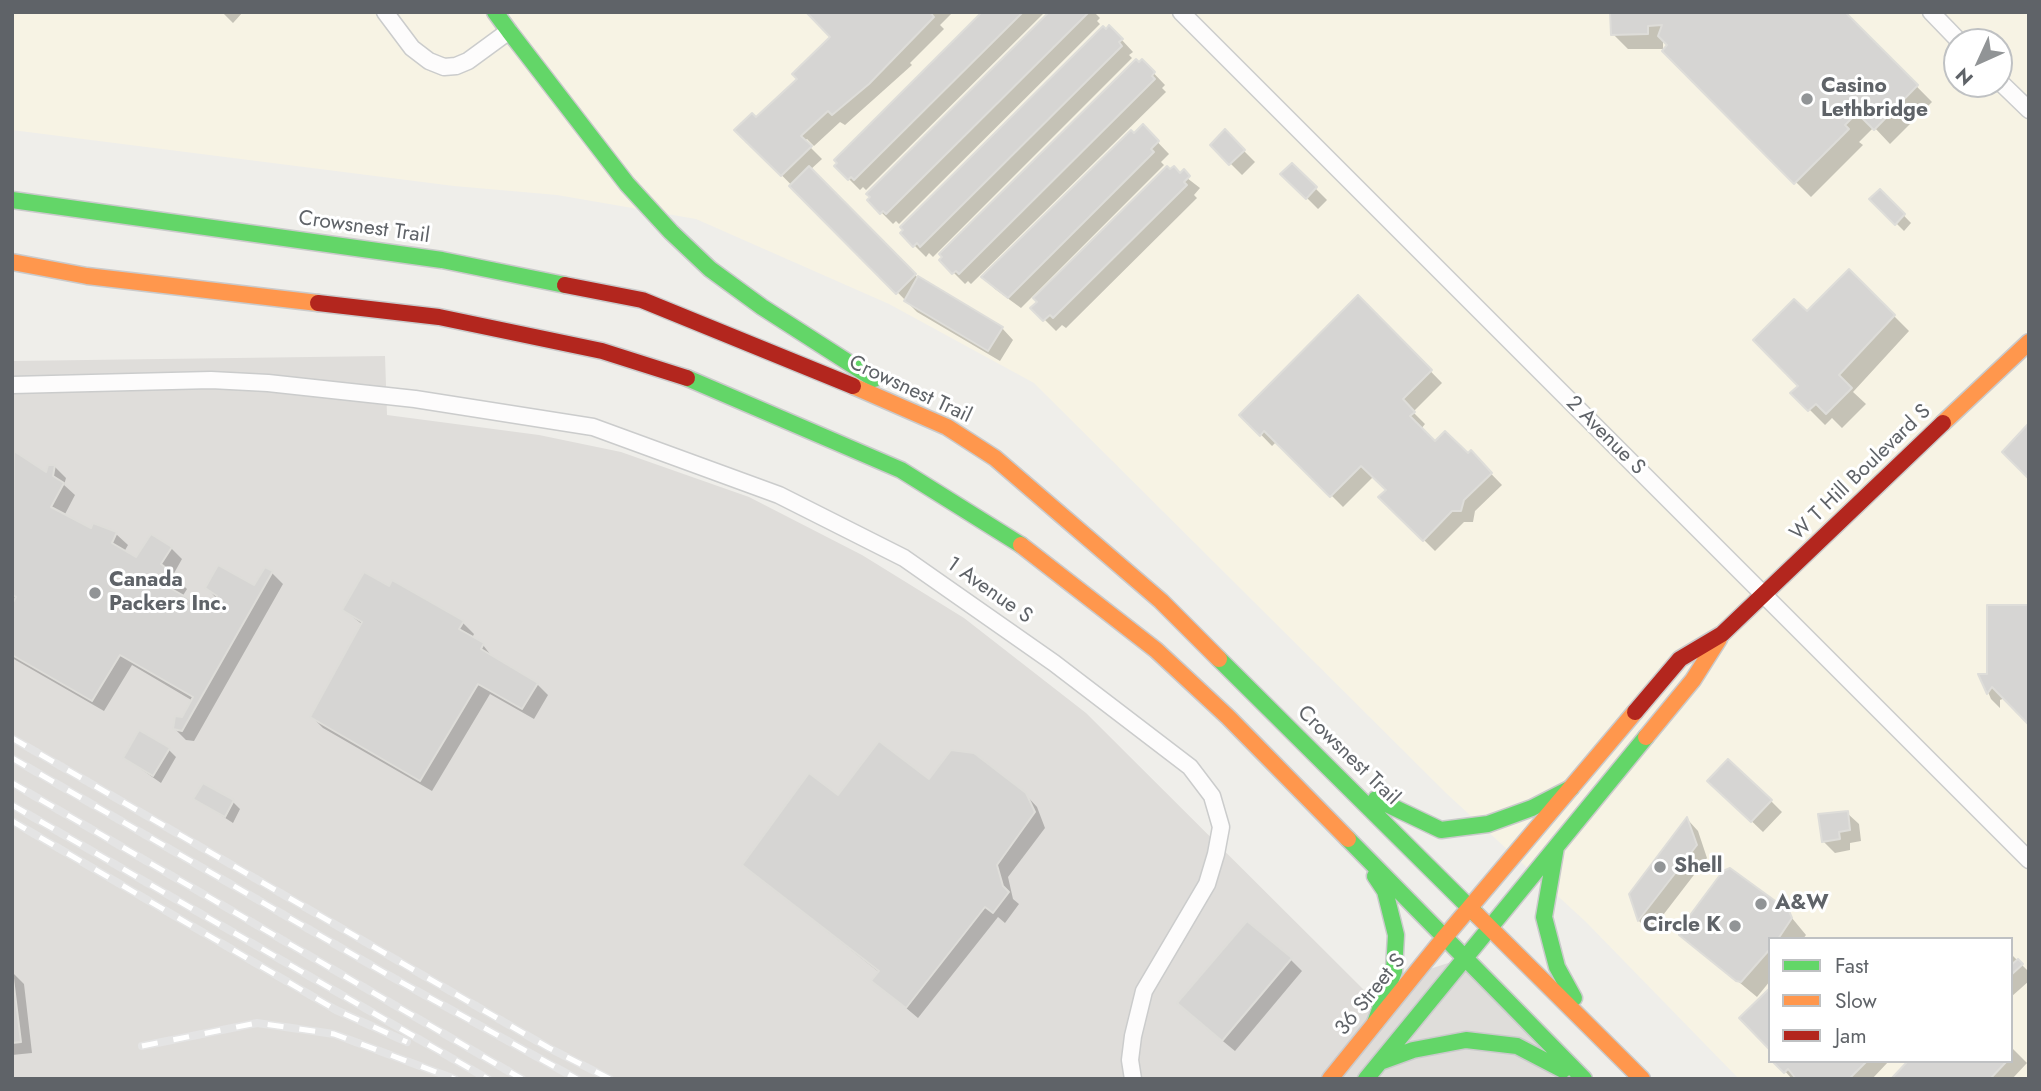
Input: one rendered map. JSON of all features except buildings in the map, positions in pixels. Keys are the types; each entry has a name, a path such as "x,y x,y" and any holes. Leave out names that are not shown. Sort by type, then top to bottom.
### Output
{"main road":[{"path":"495,12 627,184 710,268 762,307 947,427"},
{"name":"Crowsnest Trail","path":"12,201 442,260 642,300 792,360 947,427 995,458 1161,601 1492,926 1642,1079"},
{"path":"12,262 87,276"},
{"path":"12,272 87,276 439,317 602,351 687,378 826,435 901,470 967,510 1086,593 1156,650 1228,717 1584,1079"},
{"name":"W T Hill Boulevard S","path":"1471,906 1680,659 1722,634 2029,342"},
{"name":"W T Hill Boulevard S","path":"1464,958 1693,680 1722,634"},
{"path":"1345,783 1441,830 1488,824 1532,808 1571,788"},
{"path":"1355,847 1385,891 1396,935 1394,971 1375,1023"},
{"path":"1556,847 1544,917 1557,967 1587,1023"},
{"name":"36 Street S","path":"1330,1079 1471,906"},
{"path":"1366,1079 1464,958"},
{"path":"1380,1062 1413,1050 1466,1040 1517,1046 1558,1066 1575,1079"}],"street":[{"path":"385,12 412,48 429,61 444,66 456,66 468,61 509,31"},
{"name":"2 Avenue S","path":"1181,12 2029,860"},
{"path":"1931,12 1946,28"},
{"path":"2013,95 2029,110"},
{"name":"1 Avenue S","path":"12,385 211,380 415,399 593,427 779,495 904,558 1054,663 1190,767 1212,796 1221,827 1216,854 1207,884 1144,991 1133,1036 1130,1060 1133,1079"}],"shaded area":[{"path":"12,12 2029,12 2029,1079 1739,1079 1586,922 1446,793 1034,383 889,304 696,219 557,195 454,186 12,130"},
{"path":"385,356 387,415 539,435 621,452 749,497 862,555 964,618 1086,713 1364,990 1464,958 1584,1079 12,1079 12,361"}],"railway":[{"path":"12,738 549,1048 610,1079"},
{"path":"12,758 390,976 577,1079"},
{"path":"12,783 522,1079"},
{"path":"12,805 488,1079"},
{"path":"12,821 336,1010 407,1042"},
{"path":"142,1046 257,1023 334,1034 455,1079"}],"traffic: fast":[{"path":"495,12 509,31"},
{"path":"509,31 627,184 671,232 710,269 762,307 874,379"},
{"path":"12,200 442,260 565,285"},
{"path":"687,378 901,470 1021,545"},
{"path":"1219,659 1477,915"},
{"path":"1366,1079 1646,737"},
{"path":"1376,799 1441,830 1488,824 1532,808 1571,788"},
{"path":"1348,839 1584,1079"},
{"path":"1556,847 1544,917 1557,967 1574,998"},
{"path":"1375,876 1385,891 1396,935 1394,971 1375,1023"},
{"path":"1380,1062 1413,1050 1466,1040 1517,1046 1563,1070"}],"traffic: slow":[{"path":"12,262 87,276 318,303"},
{"path":"1943,423 2029,342"},
{"path":"853,386 947,427 995,458 1161,601 1219,659"},
{"path":"1021,545 1156,650 1228,717 1348,839"},
{"path":"1646,737 1693,680 1719,639"},
{"path":"1330,1079 1444,938 1635,712"},
{"path":"1477,915 1642,1079"}],"traffic: jam":[{"path":"565,285 642,300 853,386"},
{"path":"318,303 439,317 602,351 687,378"},
{"path":"1635,712 1680,659 1722,634 1943,423"}],"place":[{"name":"Casino Lethbridge","path":"1807,99"},
{"name":"Canada Packers Inc.","path":"95,593"},
{"name":"Shell","path":"1660,867"},
{"name":"A&W","path":"1761,904"},
{"name":"Circle K","path":"1735,926"}]}
